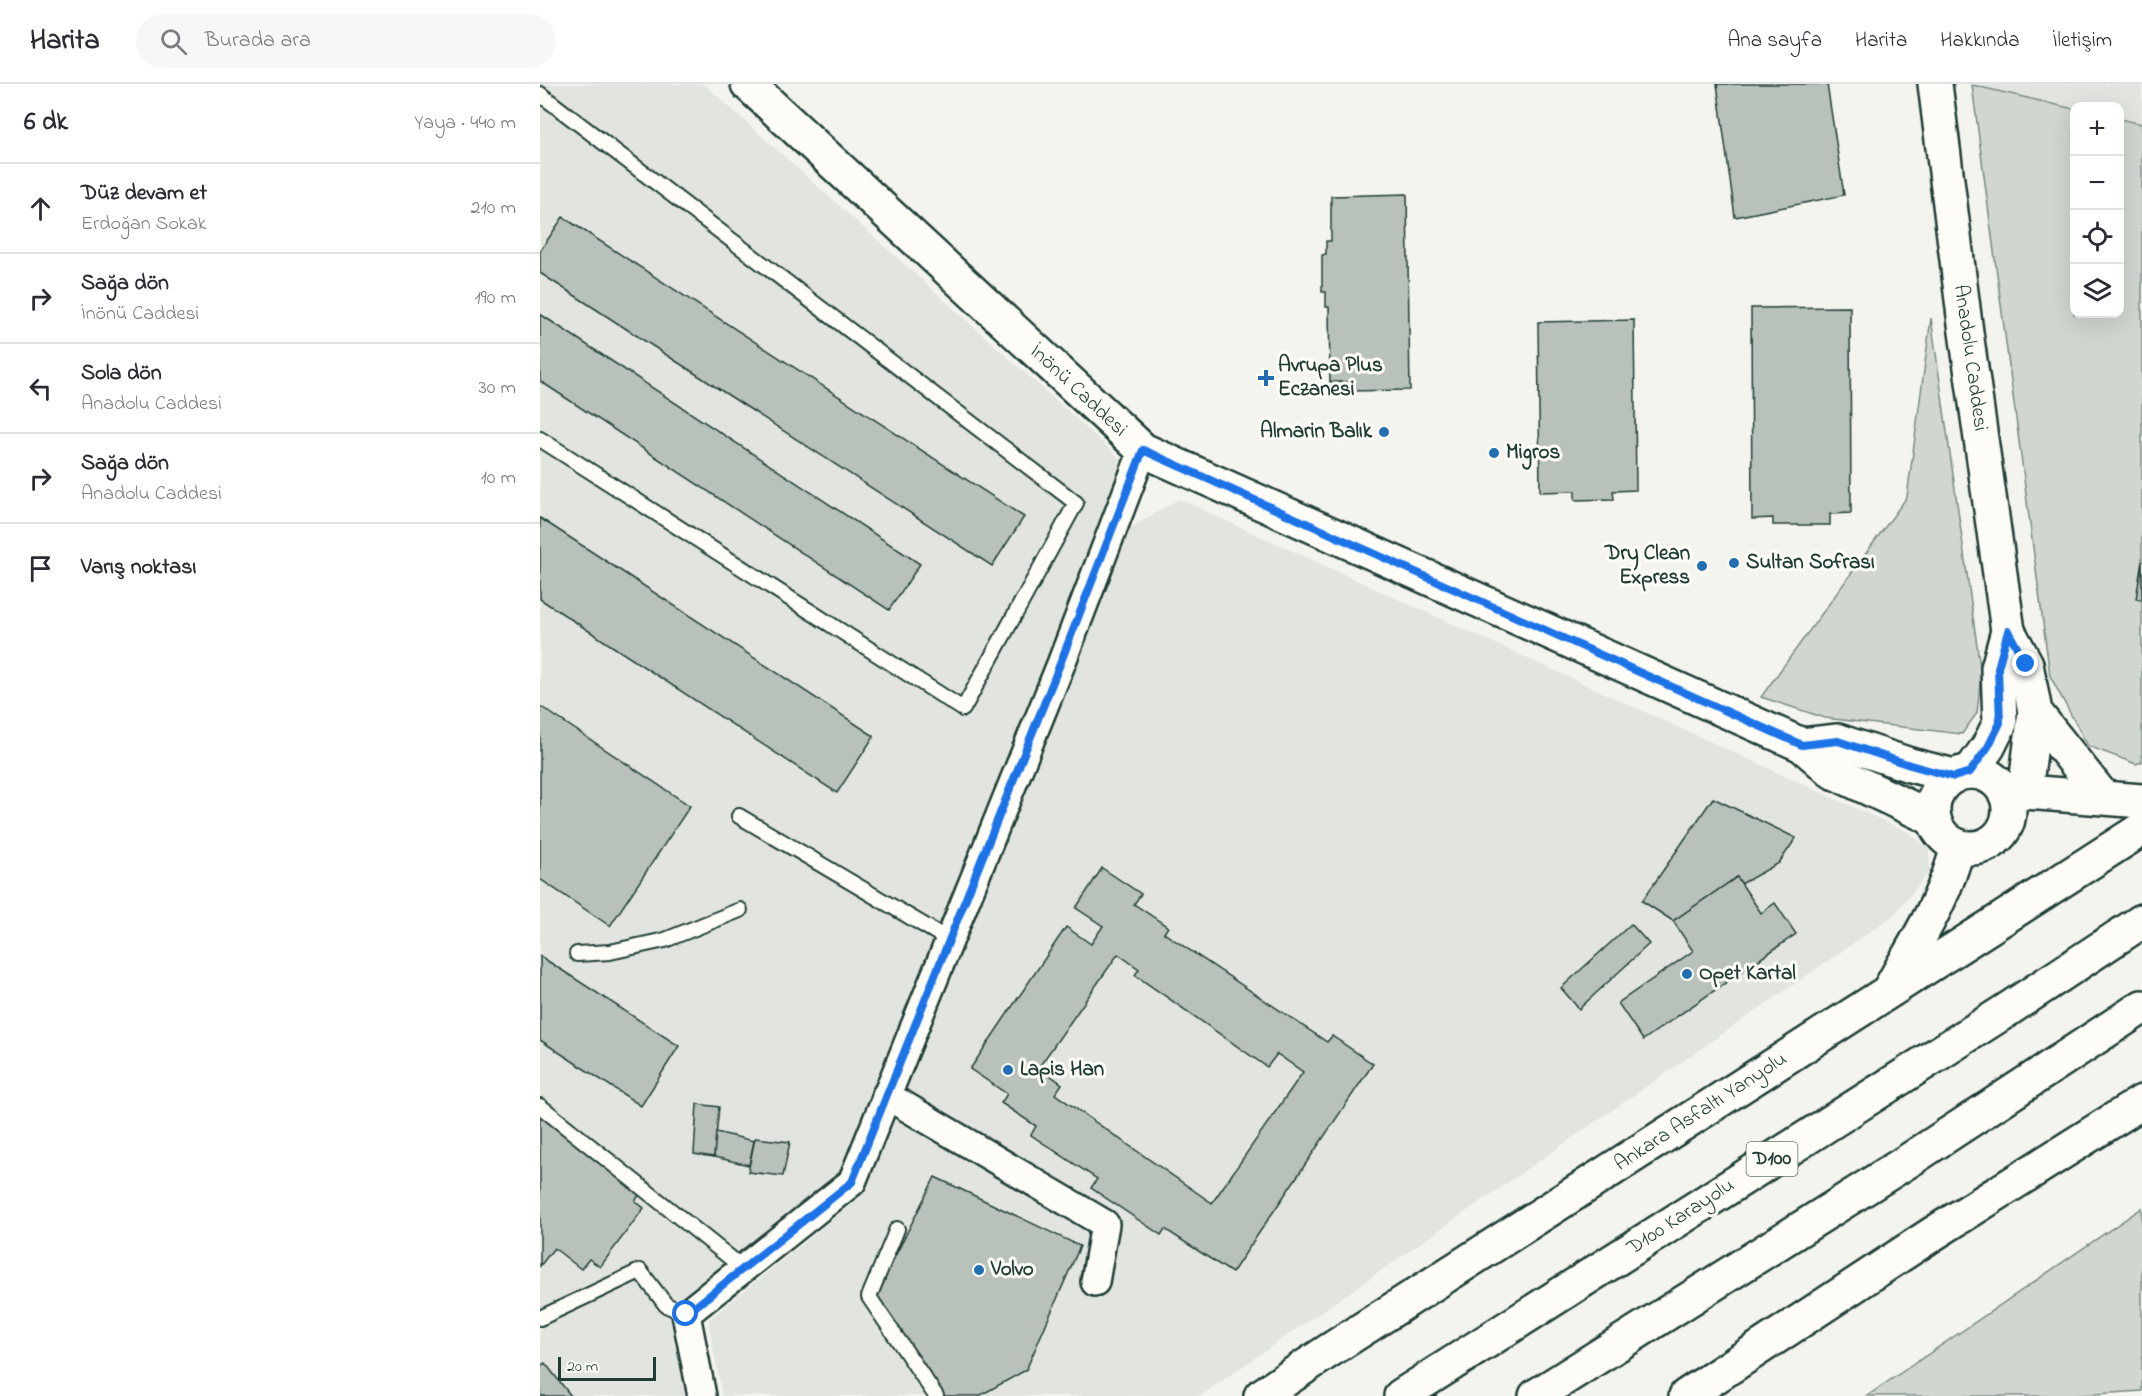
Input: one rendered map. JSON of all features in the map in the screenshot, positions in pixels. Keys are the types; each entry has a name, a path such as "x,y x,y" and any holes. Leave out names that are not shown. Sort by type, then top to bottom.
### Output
{"main road":[{"name":"İnönü Caddesi","path":"748,84 1143,450 1802,745 1832,771 1934,819"},
{"name":"Anadolu Caddesi","path":"1935,84 1965,332 2008,631 2026,664 2035,712 2103,797"},
{"name":"Anadolu Caddesi","path":"1962,774 1988,747 2000,723 1998,668 2008,631"},
{"path":"1962,774 1944,784 1936,794 1934,819 1947,840 1958,846 1970,848 1982,846 1998,836 2008,820 2009,808 2016,794 2035,712"},
{"path":"1802,745 1838,741 1910,765 1990,777 2016,794 2103,797 2142,801"},
{"name":"Ankara Asfaltı Yanyolu","path":"1261,1396 2142,829"},
{"path":"1889,991 1942,896 1952,871 1958,846"},
{"name":"D100 Karayolu","path":"1401,1396 2142,921"},
{"path":"1536,1396 1911,1159 2142,1007"},
{"path":"1686,1396 1931,1235 2142,1102"}],"street":[{"path":"702,1396 686,1314 852,1182 1056,675 1143,450"},
{"path":"886,1095 1105,1224 1095,1282"}],"lane":[{"path":"540,94 1076,503 963,709 540,439"},
{"path":"739,816 949,940"},
{"path":"577,954 610,952 665,940 740,910"},
{"path":"540,1106 743,1268"},
{"path":"897,1229 869,1297 936,1396"},
{"path":"540,1318 640,1271 666,1305 686,1314"}],"shaded area":[{"path":"540,84 704,84 1132,469 843,1176 671,1312 687,1396 540,1396"},
{"path":"1971,84 2142,84 2142,124 2124,120 2124,102 2070,102 2070,108"},
{"path":"1972,85 2070,108 2070,318 2124,318 2124,120 2142,124 2142,762 2136,764 2088,746 2050,676"},
{"path":"1931,318 1981,674 1977,713 1962,734 1825,718 1761,697 1907,497"},
{"path":"1179,499 1908,832 1929,849 1930,871 1894,915 1200,1396 722,1396 708,1320 865,1193 1130,528"},
{"path":"2142,1208 2142,1391 2065,1396 1867,1396"}],"building":[{"path":"1717,84 1827,84 1844,195 1735,217"},
{"path":"1407,194 1410,390 1347,391 1347,382 1330,382 1329,307 1326,307 1326,292 1322,292 1322,255 1326,254 1326,241 1331,241 1331,196"},
{"path":"563,217 1024,517 992,566 540,273 540,251"},
{"path":"1850,307 1851,513 1830,514 1830,525 1773,525 1773,518 1752,519 1751,308"},
{"path":"540,314 920,564 889,610 540,381"},
{"path":"1634,320 1636,490 1613,491 1614,499 1575,500 1575,491 1540,492 1538,322"},
{"path":"540,518 874,736 837,793 540,599"},
{"path":"2142,561 2142,600 2136,599"},
{"path":"540,706 690,806 610,926 540,879"},
{"path":"1713,798 1796,838 1779,863 1741,884 1737,877 1673,921 1642,901"},
{"name":"Lapis Han","path":"1102,868 1141,894 1134,904 1168,927 1164,933 1327,1042 1332,1036 1373,1064 1232,1273 1165,1229 1161,1235 1091,1188 1097,1179 1031,1135 1036,1126 1001,1103 1007,1094 970,1069 1066,927 1091,944 1103,926 1076,908","holes":["1118,954 1139,969 1135,975 1267,1067 1277,1054 1303,1072 1212,1203 1055,1094 1062,1084 1039,1067"]},
{"path":"1737,877 1761,913 1775,903 1796,934 1643,1040 1618,1003 1693,951 1673,921"},
{"path":"1631,924 1649,944 1579,1009 1561,988"},
{"path":"540,956 679,1046 641,1106 540,1040"},
{"path":"697,1104 719,1107 714,1157 694,1154"},
{"path":"540,1112 642,1191 635,1201 644,1208 600,1267 589,1259 581,1269 554,1248 540,1266"},
{"path":"716,1132 754,1141 749,1165 714,1157"},
{"path":"755,1138 790,1142 783,1176 748,1172"},
{"name":"Volvo","path":"935,1177 1080,1246 1026,1370 979,1396 942,1396 876,1294"},
{"path":"545,1363 571,1396 540,1396 540,1366"}],"place":[{"name":"Avrupa Plus Eczanesi","path":"1266,378"},
{"name":"Almarin Balık","path":"1384,432"},
{"name":"Migros","path":"1494,453"},
{"name":"Sultan Sofrası","path":"1734,563"},
{"name":"Dry Clean Express","path":"1702,566"},
{"name":"Opet Kartal","path":"1687,974"},
{"name":"Lapis Han","path":"1008,1070"},
{"name":"Volvo","path":"979,1270"}],"route":[{"path":"686,1314 852,1182 1060,664 1143,450 1802,745 1838,741 1954,777 1970,772 1988,747 2000,723 1998,668 2008,631 2026,664"}]}
